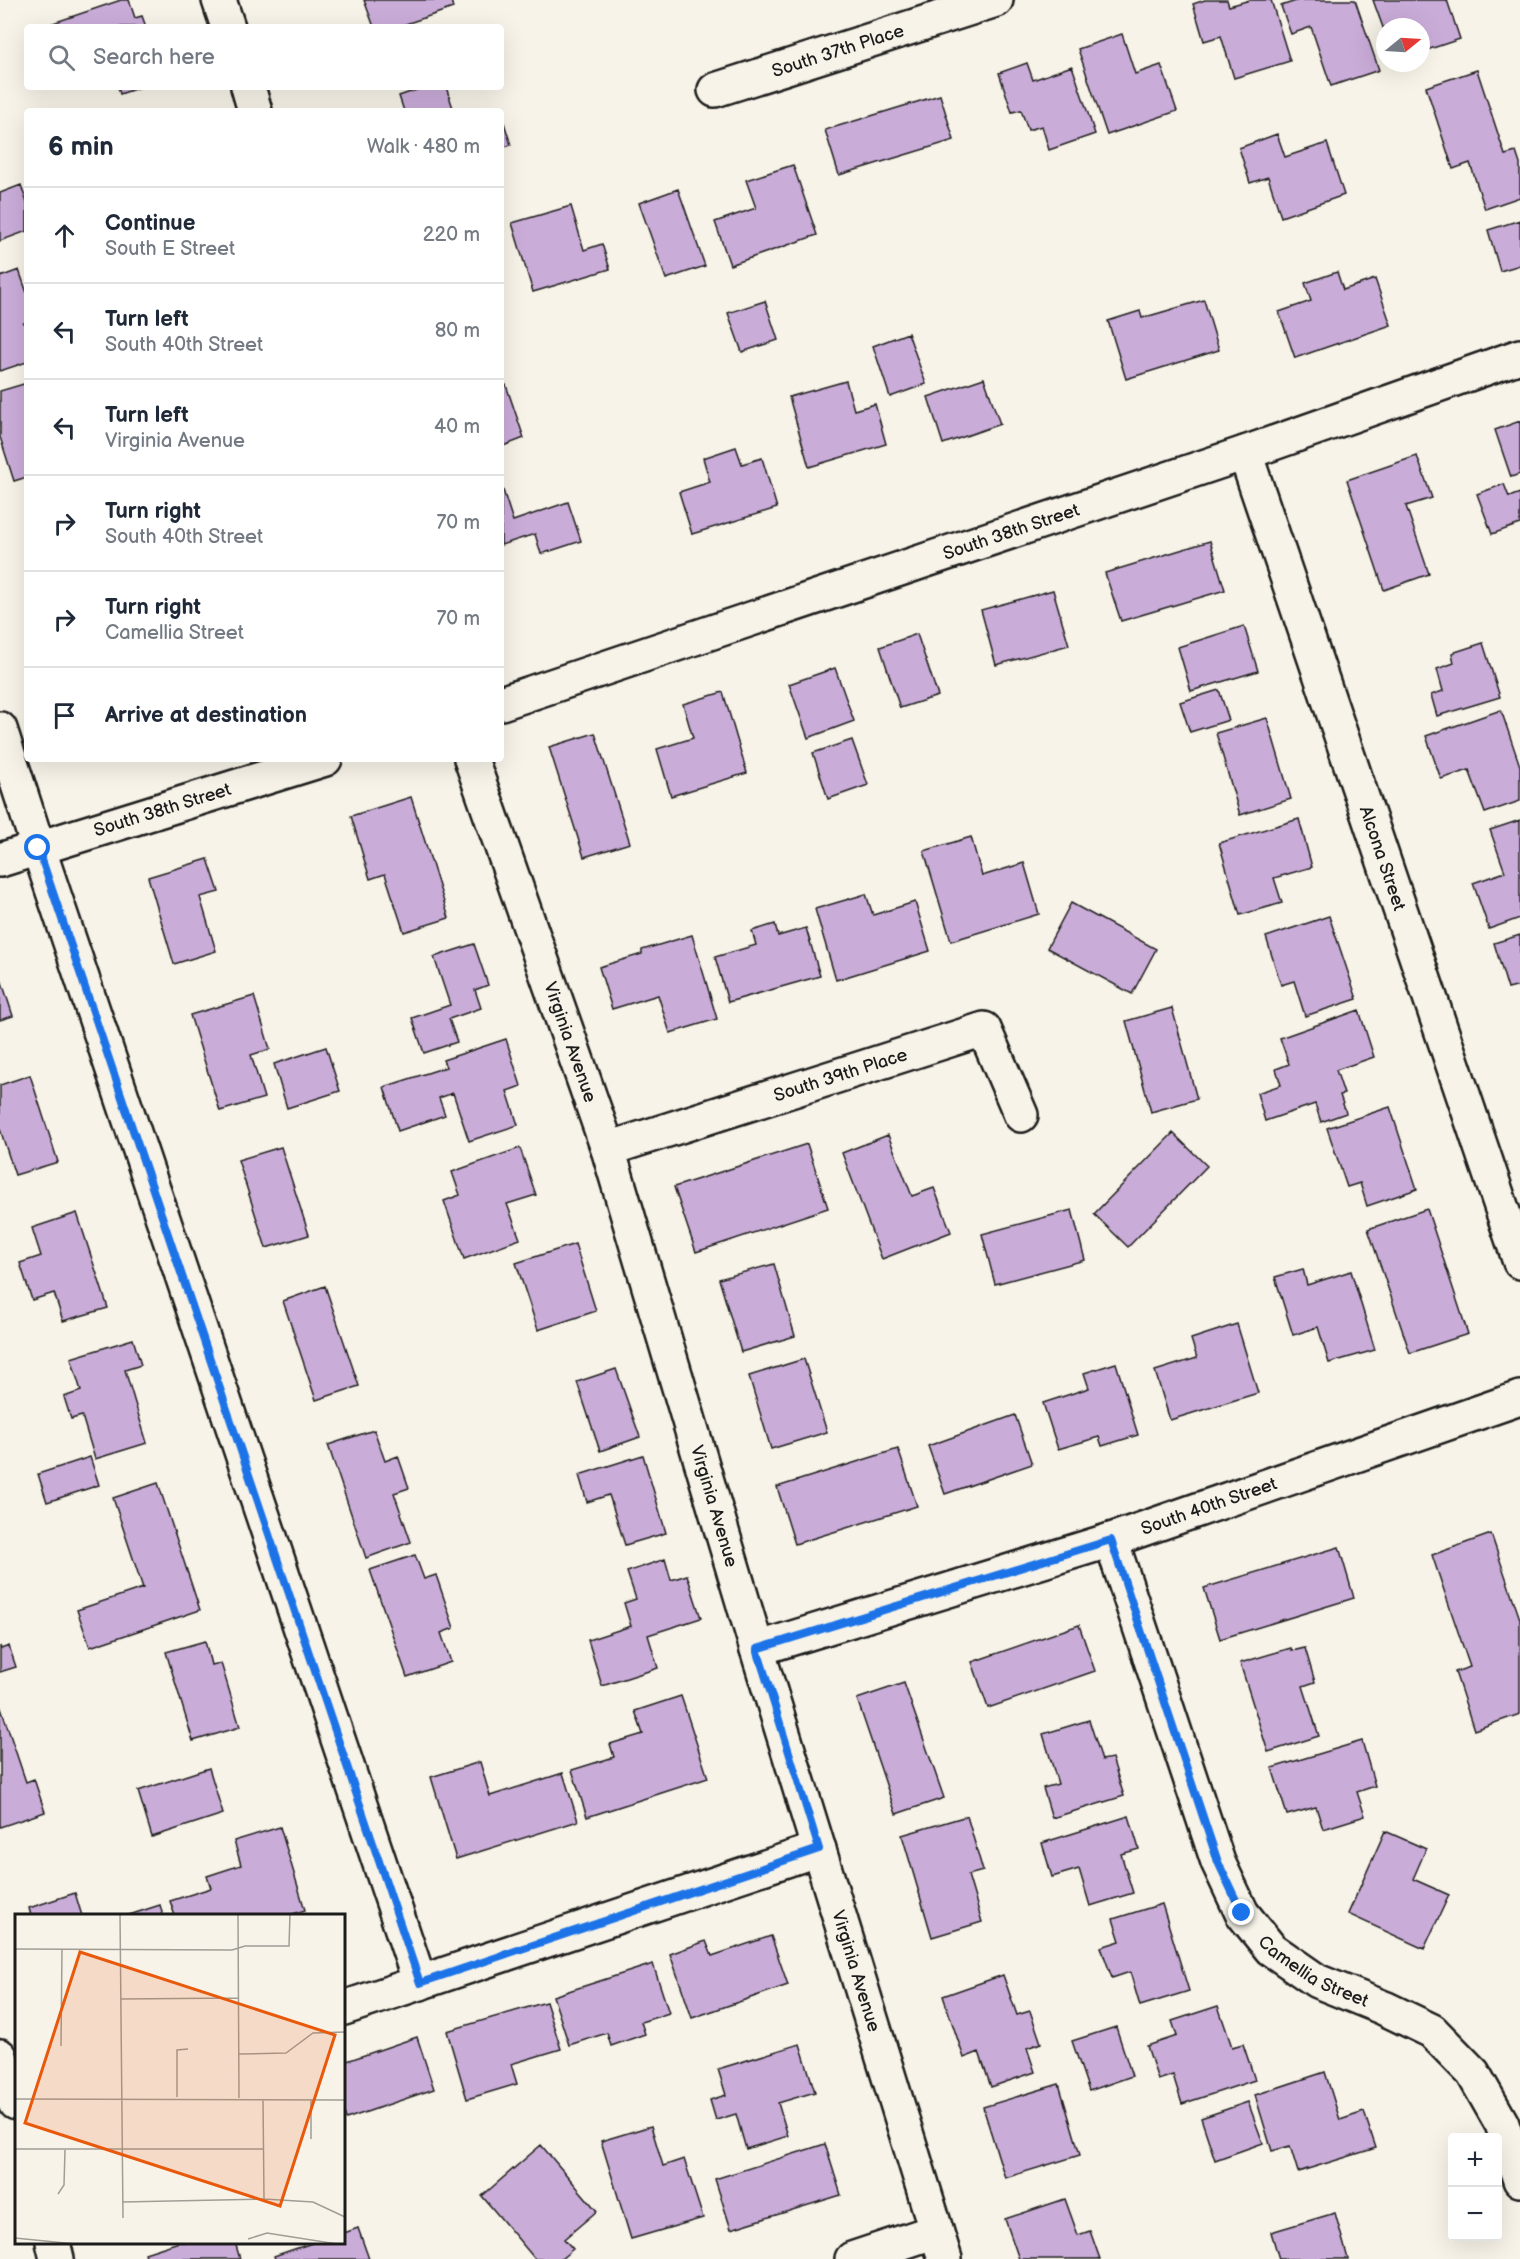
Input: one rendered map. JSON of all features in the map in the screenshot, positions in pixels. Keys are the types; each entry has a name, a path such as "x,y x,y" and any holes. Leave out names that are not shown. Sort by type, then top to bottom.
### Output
{"street":[{"path":"219,0 227,24"},
{"name":"South 37th Place","path":"715,90 996,0"},
{"path":"249,90 254,108"},
{"name":"South 38th Street","path":"504,703 1245,453 1520,356"},
{"name":"Alcona Street","path":"1245,453 1520,1262"},
{"path":"0,729 420,1983"},
{"name":"South 38th Street","path":"0,860 315,762"},
{"name":"Virginia Avenue","path":"472,762 608,1149 757,1649 940,2245"},
{"name":"South 39th Place","path":"608,1149 984,1029 1021,1115"},
{"name":"South 40th Street","path":"757,1649 1111,1540 1520,1398"},
{"name":"Camellia Street","path":"1111,1540 1218,1862 1242,1913 1271,1949 1317,1981 1384,2008 1432,2031 1473,2073 1502,2124 1520,2180"},
{"path":"345,2008 819,1849"},
{"path":"0,2056 15,2100"},
{"path":"53,2244 57,2259"},
{"path":"852,2259 940,2245"}],"building":[{"path":"121,0 129,0 135,18 142,16 145,24 50,24"},
{"path":"364,0 451,0 453,8 406,24 373,24"},
{"path":"1205,0 1227,0 1229,6 1250,0 1271,0 1290,61 1234,78 1221,36 1204,41 1193,4"},
{"path":"1299,0 1355,0 1376,61 1376,71 1331,86 1311,27 1291,34 1281,6"},
{"path":"1373,0 1447,0 1460,39 1430,49 1430,18 1380,18"},
{"path":"1122,34 1135,74 1161,65 1177,111 1107,135 1078,49"},
{"path":"1027,63 1033,80 1072,66 1095,134 1049,150 1042,126 1028,130 1021,110 1012,112 999,73"},
{"path":"1477,70 1505,155 1516,152 1520,164 1520,197 1485,209 1470,163 1453,169 1426,87"},
{"path":"119,90 132,90 120,94"},
{"path":"416,90 447,90 453,108 403,108 399,96"},
{"path":"940,95 954,140 839,175 825,130"},
{"path":"504,123 511,145 504,147"},
{"path":"1277,134 1285,157 1327,143 1344,195 1281,217 1268,177 1250,183 1239,148"},
{"path":"793,165 817,235 730,265 715,222 756,208 746,180"},
{"path":"21,185 24,194 24,232 0,241 0,193"},
{"path":"678,189 705,266 666,279 639,203"},
{"path":"571,206 584,250 602,244 610,269 533,292 512,223"},
{"path":"1520,220 1520,265 1500,271 1488,230"},
{"path":"19,270 24,284 24,363 0,371 0,277"},
{"path":"1337,272 1343,290 1375,279 1391,325 1295,358 1279,312 1311,301 1305,283"},
{"path":"1204,300 1219,350 1126,379 1108,321 1140,311 1142,318"},
{"path":"765,301 778,340 742,352 728,313"},
{"path":"908,333 926,384 890,397 873,346"},
{"path":"984,378 1000,424 943,444 928,397"},
{"path":"846,381 854,410 875,404 886,444 809,467 789,397"},
{"path":"24,384 24,478 14,481 0,437 0,391"},
{"path":"504,385 506,385 524,438 504,446"},
{"path":"1520,421 1520,474 1511,477 1495,430"},
{"path":"736,447 742,464 762,458 777,508 692,534 679,492 710,482 703,458"},
{"path":"1417,456 1432,498 1406,506 1429,574 1384,590 1347,480"},
{"path":"1504,484 1509,497 1520,493 1520,524 1492,534 1477,494"},
{"path":"504,493 513,521 568,502 581,541 541,554 535,534 504,544"},
{"path":"1210,541 1225,590 1121,621 1105,573"},
{"path":"1053,590 1069,645 996,665 981,610"},
{"path":"1244,626 1258,671 1191,691 1178,647"},
{"path":"917,634 938,696 900,708 880,647"},
{"path":"1483,643 1500,697 1437,716 1431,695 1443,691 1437,669 1454,663 1452,653"},
{"path":"835,668 854,721 808,738 789,684"},
{"path":"1219,690 1229,720 1190,732 1180,702"},
{"path":"723,692 747,773 671,796 657,749 693,738 683,704"},
{"path":"1501,710 1520,766 1520,801 1485,813 1469,770 1441,779 1426,736"},
{"path":"1267,718 1291,799 1240,815 1216,733"},
{"path":"595,733 630,843 584,857 549,747"},
{"path":"852,740 868,785 828,799 813,753"},
{"path":"411,797 449,918 404,932 385,874 370,879 351,816"},
{"path":"1299,819 1312,867 1274,878 1282,903 1240,915 1219,843"},
{"path":"1520,820 1520,918 1489,929 1473,883 1505,872 1490,830"},
{"path":"971,837 982,876 1024,863 1039,914 951,941 924,851"},
{"path":"208,859 219,892 200,897 216,951 174,964 148,877"},
{"path":"866,894 873,915 915,902 930,951 836,980 815,909"},
{"path":"1071,903 1156,949 1132,994 1047,948"},
{"path":"1329,916 1357,999 1305,1016 1294,981 1281,985 1266,937"},
{"path":"775,924 778,936 806,928 820,976 728,1002 715,957 756,945 752,931"},
{"path":"692,935 717,1019 670,1033 658,995 612,1009 599,967 642,954 642,950"},
{"path":"1520,935 1520,986 1508,989 1494,943"},
{"path":"474,944 488,985 475,990 481,1008 449,1019 457,1042 424,1053 412,1018 450,1005 434,957"},
{"path":"0,976 13,1016 0,1020"},
{"path":"254,996 270,1049 251,1055 264,1098 220,1111 190,1015"},
{"path":"1172,1008 1197,1099 1151,1112 1126,1021"},
{"path":"1359,1010 1374,1057 1336,1070 1344,1094 1340,1095 1346,1113 1321,1122 1315,1104 1265,1121 1257,1093 1281,1085 1276,1069 1289,1064 1280,1038"},
{"path":"506,1039 521,1086 507,1091 518,1125 469,1141 453,1093 439,1098 445,1115 398,1131 384,1087 446,1067 443,1060"},
{"path":"326,1047 340,1091 287,1108 274,1064"},
{"path":"30,1075 58,1162 15,1175 0,1129 0,1085"},
{"path":"1390,1107 1417,1189 1367,1206 1360,1183 1347,1187 1327,1128"},
{"path":"1173,1133 1207,1166 1128,1247 1094,1214"},
{"path":"888,1135 912,1196 934,1188 951,1232 882,1259 842,1153"},
{"path":"807,1144 828,1208 696,1252 674,1187"},
{"path":"281,1147 309,1235 266,1248 238,1160"},
{"path":"520,1148 536,1195 507,1204 520,1239 464,1259 444,1201 460,1195 452,1172"},
{"path":"1427,1209 1468,1334 1410,1353 1368,1229"},
{"path":"1072,1210 1085,1260 995,1284 982,1234"},
{"path":"77,1213 108,1308 63,1321 54,1293 32,1300 20,1263 41,1256 32,1228"},
{"path":"575,1244 596,1311 538,1330 516,1263"},
{"path":"774,1264 795,1336 741,1352 719,1279"},
{"path":"1303,1269 1307,1285 1351,1271 1375,1350 1329,1363 1318,1327 1293,1335 1275,1277"},
{"path":"325,1286 359,1386 316,1400 283,1301"},
{"path":"1237,1324 1258,1393 1170,1420 1155,1371 1197,1358 1191,1339"},
{"path":"133,1339 141,1365 125,1370 147,1443 95,1459 82,1416 71,1419 64,1397 81,1391 71,1358"},
{"path":"804,1359 827,1432 771,1449 749,1376"},
{"path":"1116,1363 1138,1435 1102,1446 1099,1437 1058,1449 1043,1403 1089,1388 1084,1373"},
{"path":"616,1369 640,1437 600,1451 577,1382"},
{"path":"1015,1415 1032,1464 945,1494 928,1446"},
{"path":"374,1430 385,1461 398,1456 409,1488 394,1493 411,1542 366,1558 328,1445"},
{"path":"898,1449 917,1506 795,1544 777,1487"},
{"path":"643,1455 666,1533 625,1545 609,1495 587,1502 579,1475"},
{"path":"90,1457 99,1485 47,1502 38,1474"},
{"path":"158,1483 200,1610 90,1647 77,1610 143,1588 113,1498"},
{"path":"1491,1534 1520,1619 1520,1714 1474,1730 1455,1672 1470,1667 1432,1555"},
{"path":"1339,1547 1354,1598 1220,1639 1204,1588"},
{"path":"415,1555 424,1579 436,1575 454,1628 441,1633 451,1662 407,1677 370,1570"},
{"path":"665,1559 671,1580 687,1575 701,1618 648,1635 658,1668 602,1686 588,1640 631,1626 624,1603 636,1599 627,1572"},
{"path":"1079,1625 1095,1671 988,1708 972,1662"},
{"path":"205,1641 211,1665 221,1663 240,1727 193,1741 166,1652"},
{"path":"0,1646 1,1649 9,1646 16,1667 0,1672"},
{"path":"1291,1648 1292,1651 1305,1648 1315,1682 1303,1686 1319,1736 1268,1752 1240,1663"},
{"path":"904,1683 944,1798 896,1814 857,1699"},
{"path":"681,1696 708,1778 587,1817 572,1770 614,1757 610,1744 643,1734 635,1711"},
{"path":"0,1705 26,1782 34,1779 45,1812 0,1827"},
{"path":"1089,1720 1102,1760 1112,1758 1124,1796 1052,1818 1043,1788 1058,1784 1043,1734"},
{"path":"1362,1741 1375,1786 1357,1792 1365,1816 1323,1829 1316,1807 1287,1815 1272,1768"},
{"path":"480,1762 490,1796 563,1773 578,1821 456,1859 431,1777"},
{"path":"209,1768 223,1814 152,1837 138,1791"},
{"path":"967,1816 983,1871 968,1875 982,1922 932,1937 902,1835"},
{"path":"1129,1816 1139,1849 1121,1854 1133,1893 1090,1906 1079,1869 1052,1877 1042,1843"},
{"path":"280,1827 305,1910 293,1914 174,1914 170,1901 211,1888 207,1876 241,1865 234,1841"},
{"path":"1385,1831 1426,1849 1413,1879 1449,1895 1424,1949 1348,1914"},
{"path":"75,1893 81,1914 30,1914 29,1908"},
{"path":"1162,1904 1189,1991 1140,2006 1130,1972 1112,1978 1101,1947 1120,1941 1113,1919"},
{"path":"160,1905 162,1914 132,1914"},
{"path":"771,1936 788,1985 692,2018 670,1954 706,1941 712,1956"},
{"path":"653,1964 669,2013 641,2022 645,2034 611,2046 607,2033 569,2045 553,1996"},
{"path":"1003,1975 1017,2015 1030,2011 1041,2043 1027,2048 1035,2072 991,2087 979,2052 964,2058 943,1996"},
{"path":"546,2002 561,2049 511,2064 517,2084 467,2099 447,2031"},
{"path":"1218,2006 1232,2047 1243,2044 1255,2080 1182,2104 1173,2075 1158,2080 1147,2046 1177,2036 1172,2021"},
{"path":"1116,2027 1132,2076 1089,2091 1072,2041"},
{"path":"417,2037 434,2089 346,2119 345,2062"},
{"path":"800,2044 815,2092 778,2103 788,2136 746,2149 736,2114 716,2120 710,2100 726,2095 718,2069"},
{"path":"1325,2072 1340,2120 1364,2112 1376,2148 1298,2172 1290,2146 1272,2151 1255,2095"},
{"path":"1059,2084 1080,2155 1005,2178 983,2107"},
{"path":"1248,2102 1263,2143 1215,2160 1201,2118"},
{"path":"651,2126 663,2166 684,2159 703,2218 631,2239 601,2141"},
{"path":"825,2144 841,2195 731,2229 715,2179"},
{"path":"541,2145 597,2211 564,2239 573,2249 561,2259 535,2259 482,2196"},
{"path":"1065,2199 1078,2235 1090,2231 1100,2259 1019,2259 1005,2219"},
{"path":"1335,2213 1348,2259 1279,2259 1271,2232"},
{"path":"358,2228 369,2259 275,2259 274,2256 309,2244 345,2244 345,2233"},
{"path":"173,2244 236,2244 240,2259 147,2259 145,2253"}],"route":[{"path":"38,848 420,1983 819,1849 757,1649 1111,1540 1218,1862 1242,1913"}]}
